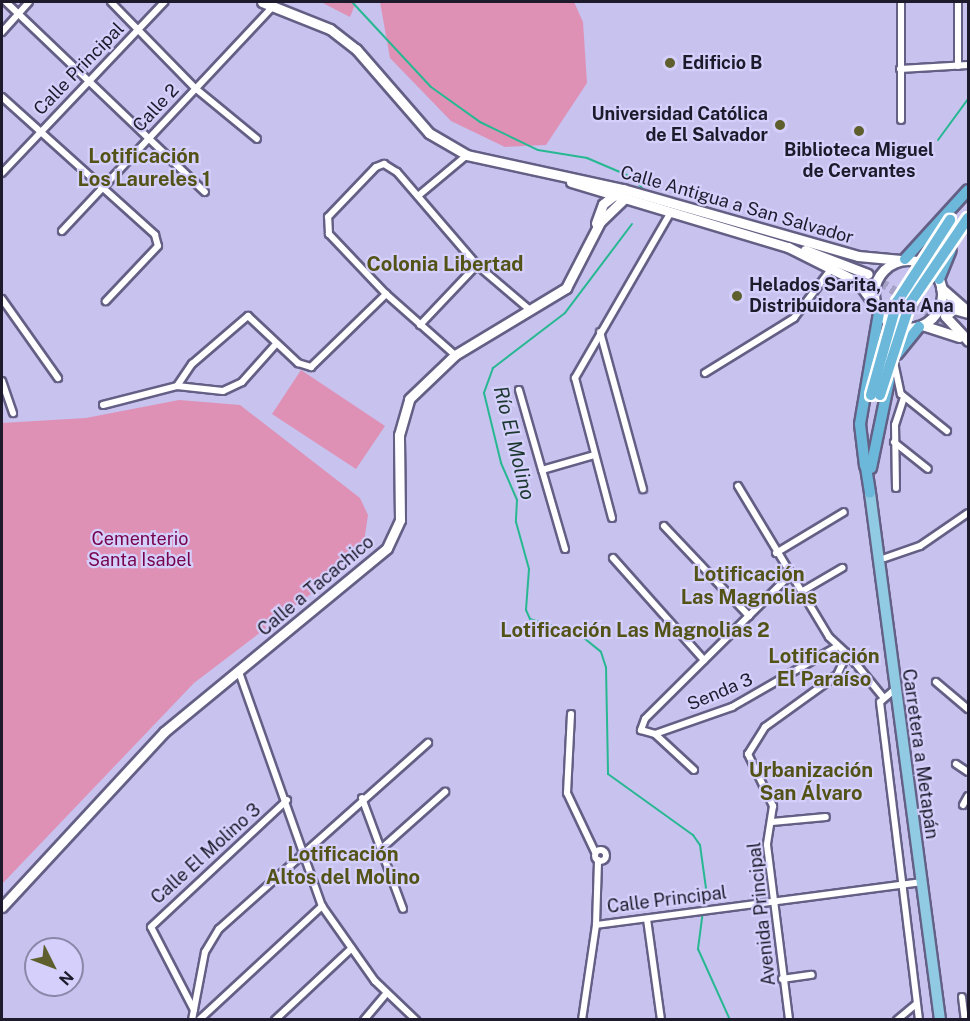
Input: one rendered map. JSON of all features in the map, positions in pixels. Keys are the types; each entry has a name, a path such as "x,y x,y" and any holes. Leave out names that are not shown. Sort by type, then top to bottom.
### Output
{"highway":[{"path":"903,260 930,238 969,192"},
{"path":"868,467 875,395 899,296 969,192"},
{"path":"875,395 910,303 969,218"},
{"path":"940,284 969,224"},
{"path":"870,493 860,424 879,311"},
{"path":"868,467 894,362 920,326"},
{"path":"867,382 887,386"}],"main road":[{"name":"Calle Antigua a San Salvador","path":"262,2 330,28 356,49 429,133 467,155 564,178 623,189 858,256 903,260"},
{"name":"Calle Antigua a San Salvador","path":"564,178 623,200 788,247 858,282 879,311"},
{"path":"595,233 599,211 612,196 623,189"},
{"path":"595,233 607,211 623,200"},
{"name":"Calle a Tacachico","path":"2,907 164,732 387,548 400,520 399,435 405,407 426,378 455,355 566,288 595,233"},
{"path":"788,247 868,274"},
{"path":"968,342 920,326 897,329 879,311 879,280 903,260 925,264 940,284 969,312"},
{"path":"920,326 937,307 940,284"},
{"path":"968,342 945,316 950,310 969,312"},
{"path":"945,322 968,342"},
{"name":"Carretera a Metapán","path":"870,493 875,538 882,560 894,690 940,1020"}],"street":[{"path":"6,2 205,192"},
{"path":"2,32 29,2"},
{"path":"111,2 140,28 195,88 257,139"},
{"name":"Calle Principal","path":"2,173 164,2"},
{"path":"901,2 901,120"},
{"path":"958,2 958,66"},
{"name":"Calle 2","path":"62,231 273,6"},
{"path":"900,69 969,65"},
{"path":"2,97 100,190 155,235 158,246 106,301"},
{"path":"418,196 467,155"},
{"path":"455,355 386,294 329,234 328,217 384,164 418,196 477,264 531,311"},
{"path":"612,518 575,378 599,332 671,212"},
{"path":"420,325 477,264"},
{"path":"705,373 794,318 832,268"},
{"path":"177,386 192,364 248,316 276,344 311,367 386,294"},
{"path":"2,299 58,378"},
{"path":"599,332 643,489"},
{"path":"103,405 177,386 223,391 242,382 276,344"},
{"path":"894,362 904,397 894,442 896,488"},
{"path":"2,381 13,413"},
{"path":"519,390 565,549"},
{"path":"904,397 947,431"},
{"path":"894,442 928,469"},
{"path":"542,470 594,455"},
{"path":"738,486 776,553 838,646 883,697 901,884 919,1020"},
{"path":"776,553 844,512"},
{"path":"882,560 920,546 969,513"},
{"path":"664,526 749,616"},
{"path":"613,558 704,660"},
{"path":"801,592 842,568"},
{"path":"694,770 655,734 641,730 642,722 790,575"},
{"name":"Senda 3","path":"655,734 742,702 838,646"},
{"name":"Avenida Principal","path":"789,1020 772,902 767,845 772,822 772,802 749,762 752,742 765,727 832,680 846,653"},
{"path":"239,672 287,800 302,853 322,906 386,994 416,1020"},
{"path":"936,682 969,709"},
{"path":"883,697 894,690"},
{"path":"571,714 567,794 598,860 596,925 582,1020"},
{"path":"192,1020 210,939 362,798 428,743"},
{"path":"956,764 969,772"},
{"path":"381,849 445,792"},
{"path":"963,805 969,796"},
{"path":"362,798 403,909"},
{"name":"Calle El Molino 3","path":"194,1010 151,934 155,920 287,800"},
{"path":"772,822 826,817"},
{"path":"595,852 606,853 598,860"},
{"name":"Calle Principal","path":"596,925 921,882"},
{"path":"199,1020 322,906"},
{"path":"647,918 661,1020"},
{"path":"275,1020 352,948"},
{"path":"782,979 812,975"},
{"path":"364,1020 386,994"},
{"path":"962,997 965,1020"},
{"path":"897,1020 916,1004"}],"green space":[{"path":"321,2 356,2 350,17"},
{"path":"380,2 574,2 583,22 587,83 546,145 505,147 451,121 390,58"},
{"path":"301,370 385,426 356,469 272,414"},
{"name":"Cementerio Santa Isabel","path":"179,400 240,405 360,498 368,515 362,555 194,683 2,884 2,423 86,418"}],"waterway":[{"name":"Río El Molino","path":"352,2 431,87 480,122 538,150 587,158 634,178 645,192"},
{"path":"938,140 968,99"},
{"name":"Río El Molino","path":"632,224 565,313 493,368 484,393 501,463 517,500 516,522 529,569 526,610 530,619 579,634 601,652 606,667 608,774 693,835 700,845 706,888 698,949 730,1020"}],"tunnel":[{"path":"868,274 945,322"}],"place":[{"name":"Edificio B","path":"670,63"},
{"name":"Universidad Católica de El Salvador","path":"780,125"},
{"name":"Biblioteca Miguel de Cervantes","path":"859,131"},
{"name":"Helados Sarita, Distribuidora Santa Ana","path":"737,296"}],"district":[{"name":"Lotificación Los Laureles 1","path":"144,168"},
{"name":"Colonia Libertad","path":"445,264"},
{"name":"Lotificación Las Magnolias","path":"749,586"},
{"name":"Lotificación Las Magnolias 2","path":"635,630"},
{"name":"Lotificación El Paraíso","path":"824,668"},
{"name":"Urbanización San Álvaro","path":"811,782"},
{"name":"Lotificación Altos del Molino","path":"343,866"}]}
